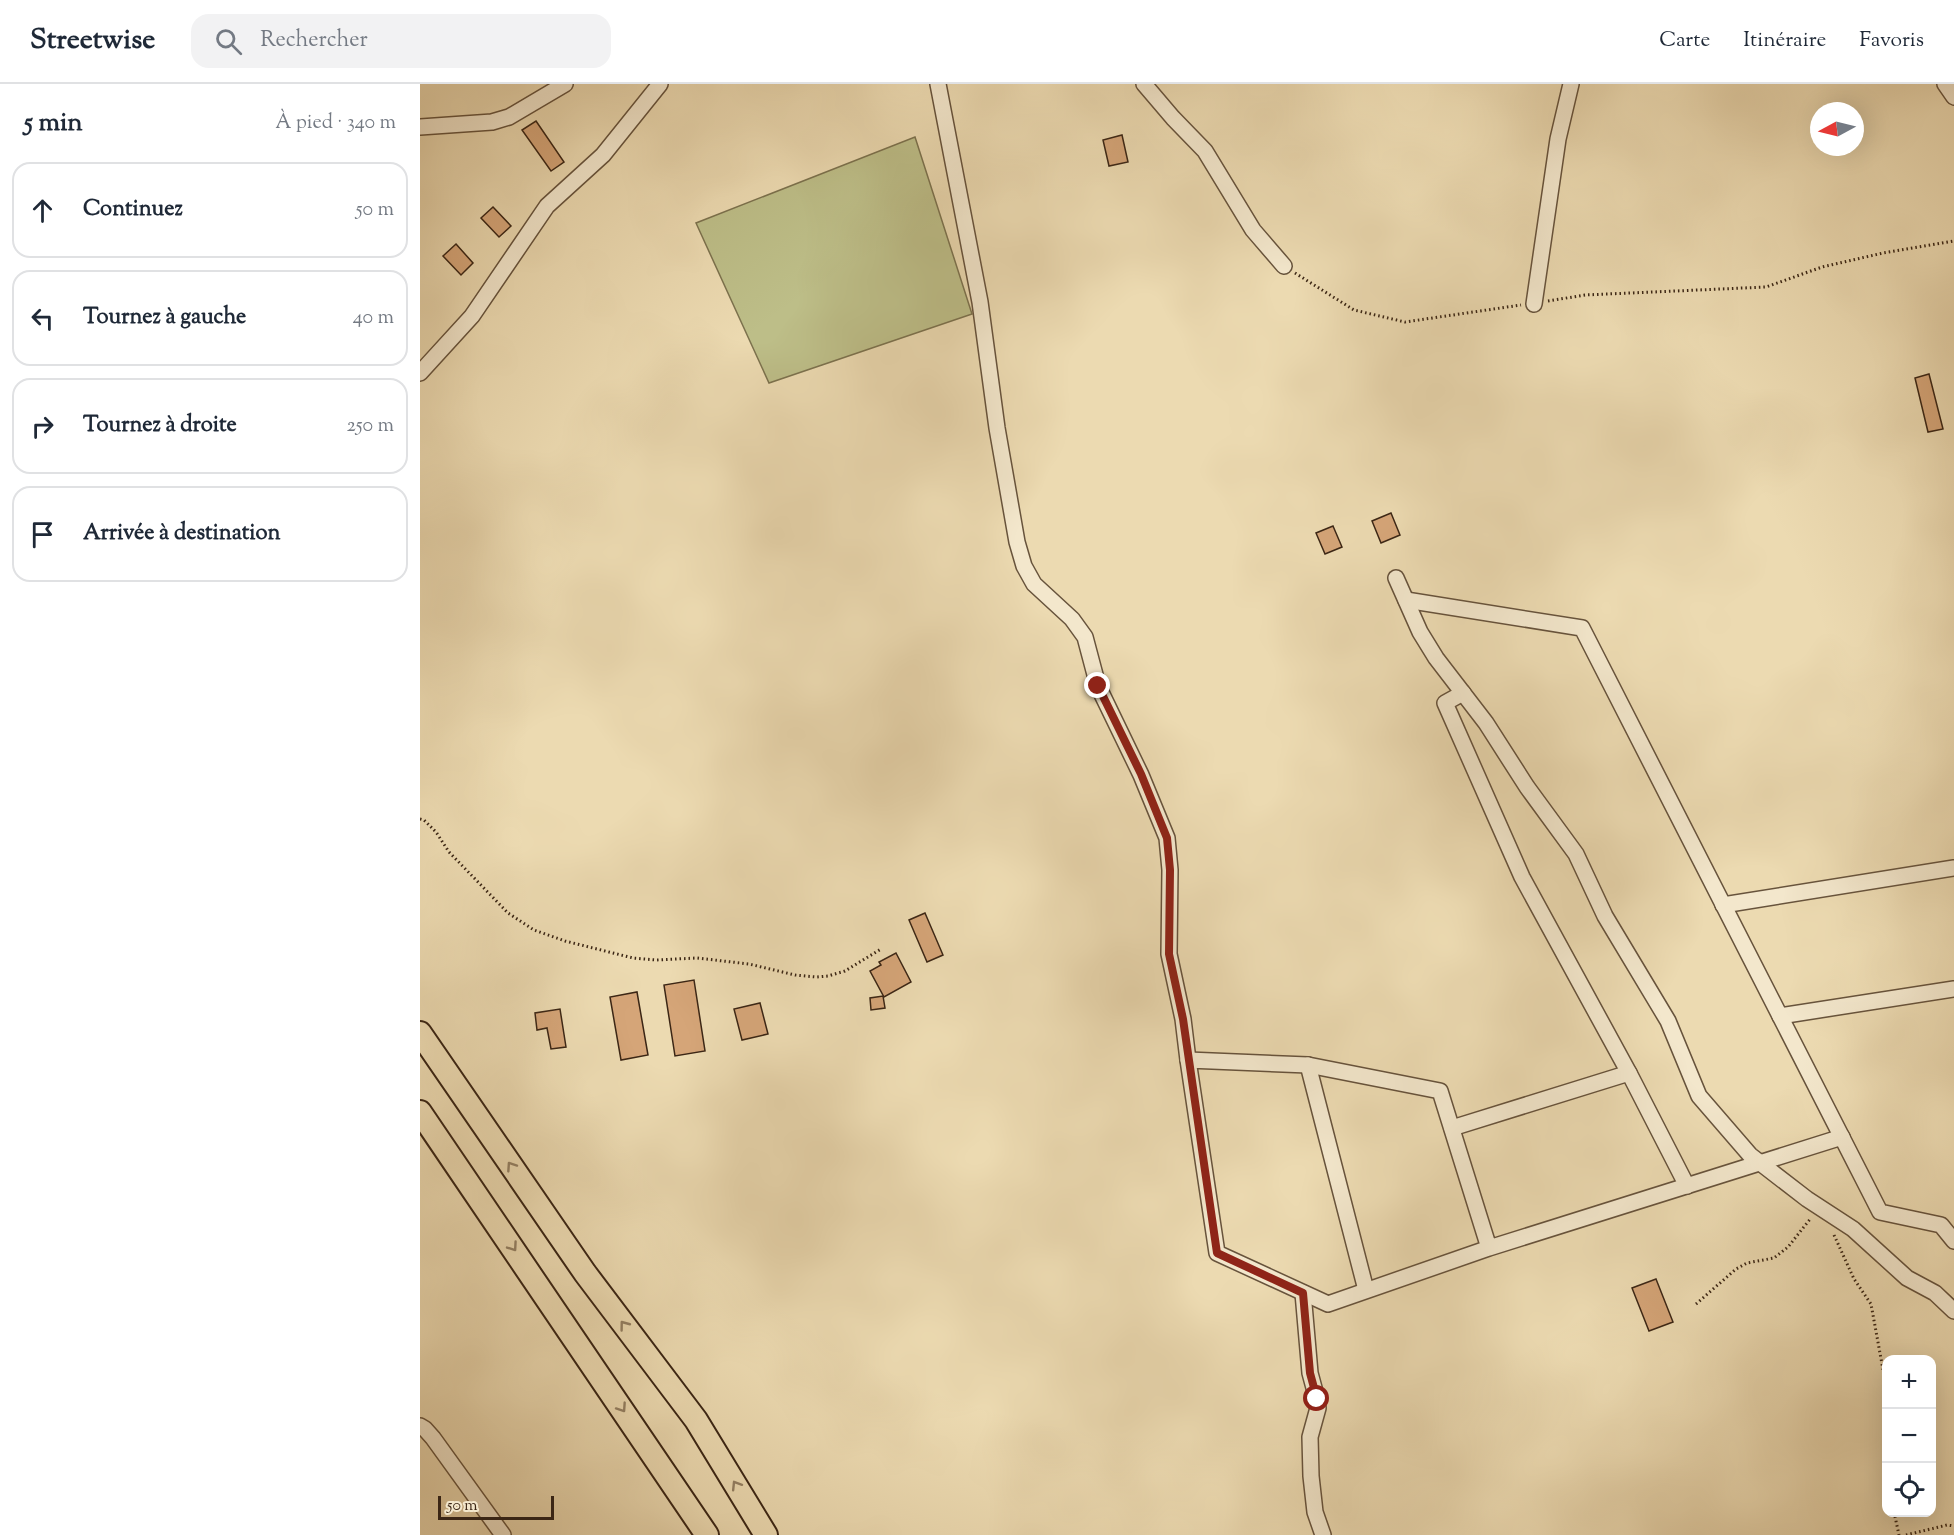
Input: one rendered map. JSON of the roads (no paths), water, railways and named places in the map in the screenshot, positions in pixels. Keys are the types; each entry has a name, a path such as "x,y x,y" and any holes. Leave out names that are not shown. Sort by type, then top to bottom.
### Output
{"highway":[{"path":"420,1033 585,1273 696,1420 766,1535"},
{"path":"420,1112 708,1535"}],"street":[{"path":"420,127 492,122 509,117 565,84"},
{"path":"420,373 472,316 547,206 603,155 660,84"},
{"path":"938,84 980,302 997,428 1017,542 1024,566 1034,584 1072,619 1085,637 1098,686 1141,774 1167,838 1170,870 1169,954 1183,1019 1217,1253 1328,1304 1489,1248 1842,1137"},
{"path":"1144,84 1205,151 1253,230 1284,266"},
{"path":"1534,304 1558,139 1571,84"},
{"path":"1945,84 1954,97"},
{"path":"1396,578 1420,632 1436,658 1576,854 1605,916 1668,1021 1699,1096 1750,1155 1852,1229 1907,1278 1935,1293 1954,1311"},
{"path":"1406,600 1582,628 1880,1212 1941,1225 1954,1241"},
{"path":"1463,693 1445,703 1522,877 1629,1073 1687,1186"},
{"path":"1723,905 1954,868"},
{"path":"1780,1016 1954,989"},
{"path":"1188,1060 1308,1065 1440,1091 1489,1248"},
{"path":"1308,1065 1366,1290"},
{"path":"1452,1128 1629,1073"},
{"path":"1303,1293 1310,1373 1318,1408 1310,1437 1311,1476 1315,1512 1323,1535"},
{"path":"420,1426 433,1438 503,1535"}]}
